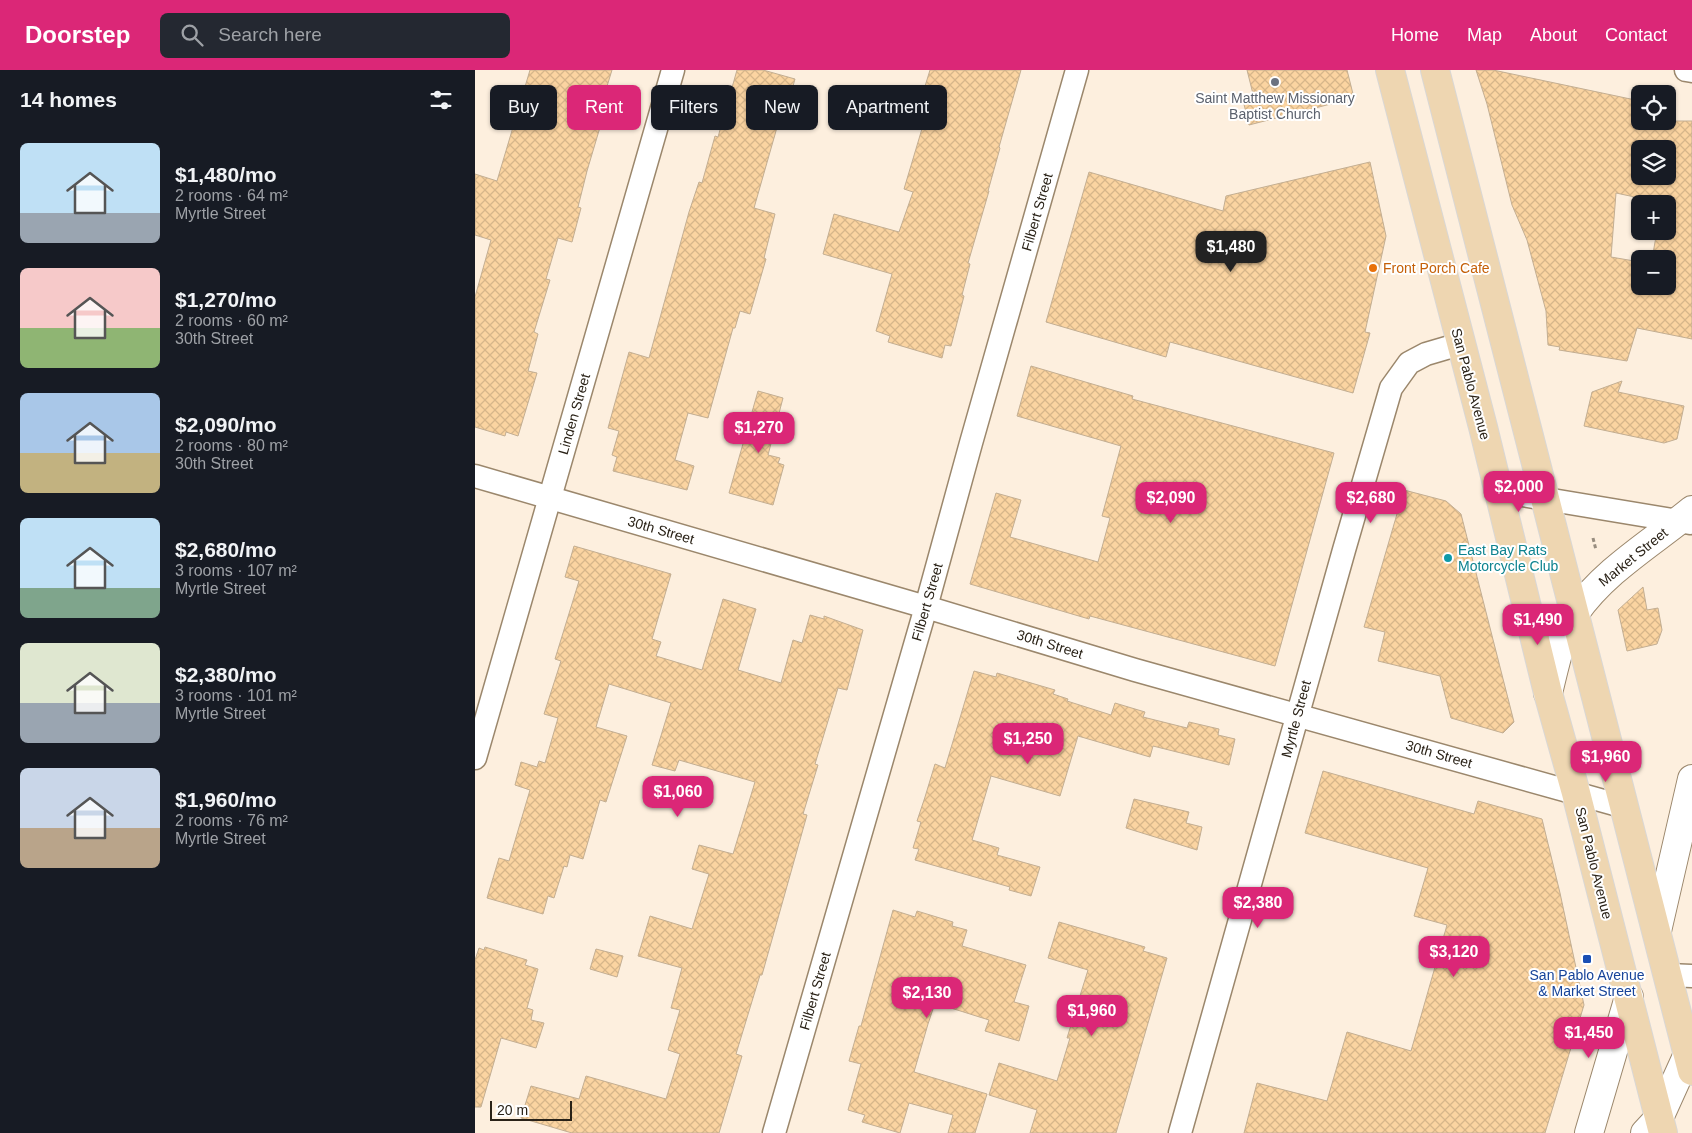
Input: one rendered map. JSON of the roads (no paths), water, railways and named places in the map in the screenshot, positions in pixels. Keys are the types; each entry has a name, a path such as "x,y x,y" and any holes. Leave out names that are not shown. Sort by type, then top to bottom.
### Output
{"main road":[{"name":"San Pablo Avenue","path":"1391,70 1548,692 1629,998 1656,1128"},
{"path":"1435,70 1657,932 1680,975 1690,1063"}],"street":[{"name":"Linden Street","path":"475,758 673,70"},
{"name":"Filbert Street","path":"774,1133 926,607 1077,70"},
{"path":"1686,70 1692,71"},
{"name":"Myrtle Street","path":"1180,1133 1391,388 1409,363 1425,354 1460,344"},
{"name":"30th Street","path":"475,476 926,607 1135,670 1625,807"},
{"path":"1498,491 1687,518"},
{"name":"Market Street","path":"1548,692 1559,648 1574,614 1603,579 1687,518"},
{"path":"1657,932 1692,779"},
{"path":"1589,1133 1629,998"},
{"path":"1656,1128 1690,1063"}],"place":[{"name":"Saint Matthew Missionary Baptist Church","path":"1275,82"},
{"name":"Front Porch Cafe","path":"1373,268"},
{"name":"East Bay Rats Motorcycle Club","path":"1448,558"},
{"name":"San Pablo Avenue & Market Street","path":"1587,959"}]}
